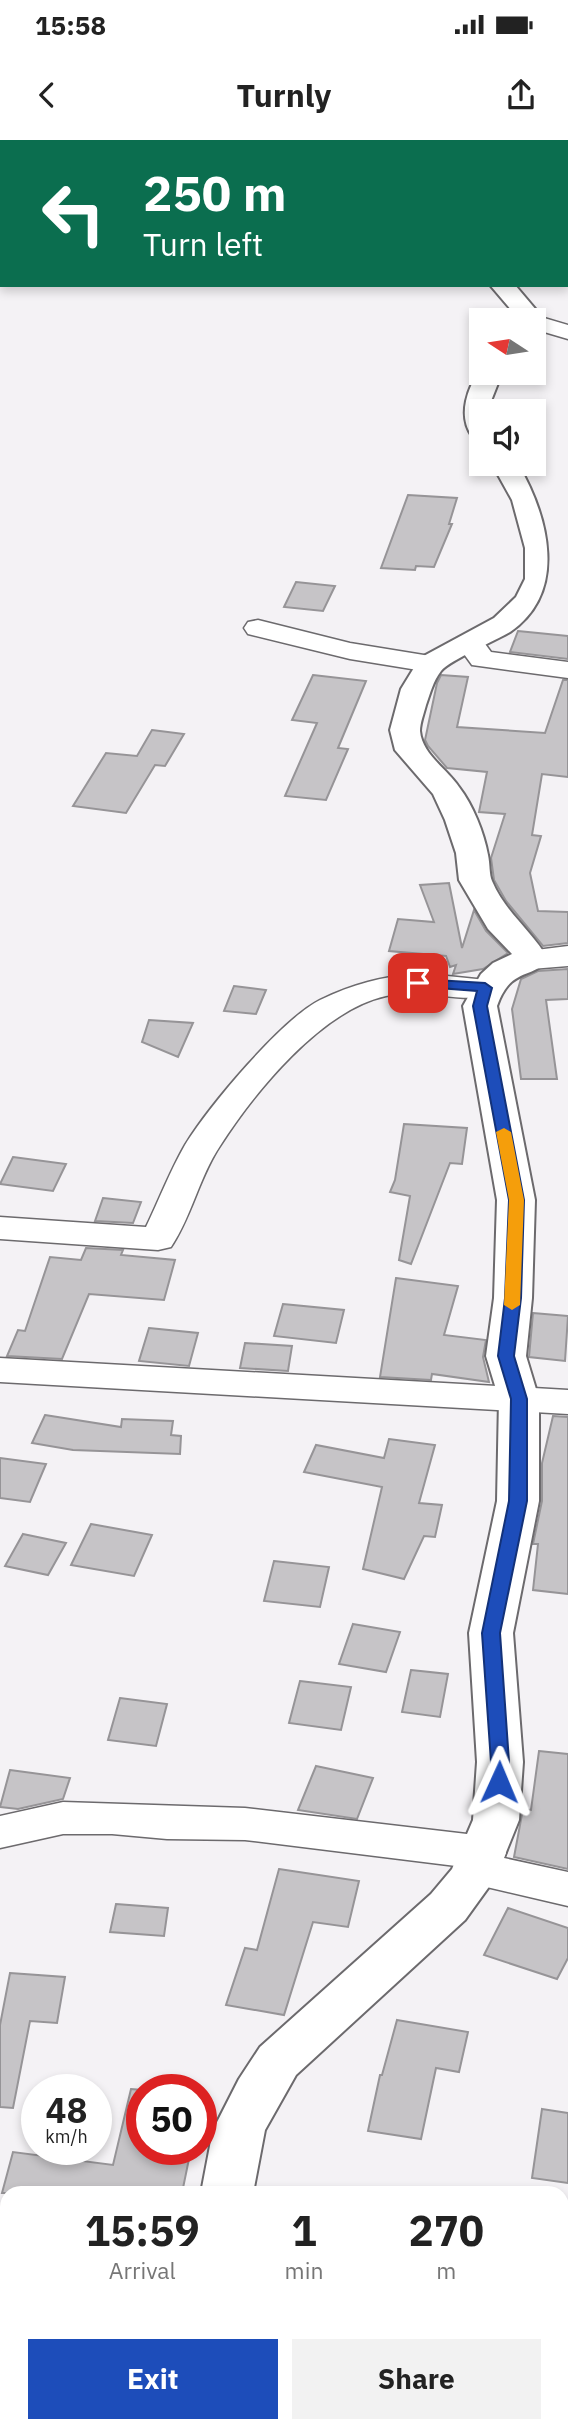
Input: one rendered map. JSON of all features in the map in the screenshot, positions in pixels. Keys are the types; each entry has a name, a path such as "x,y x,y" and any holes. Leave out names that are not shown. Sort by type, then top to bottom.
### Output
{"main road":[{"path":"504,287 522,308"},
{"path":"512,476 525,500 539,548 540,579 528,601 504,624 430,664 416,689 405,730 410,750 447,791 461,820 472,853 475,880 500,922 526,948 550,957"},
{"path":"228,2186 239,2130 257,2093 278,2061 448,1907 481,1861 496,1820 500,1762 491,1633 518,1501 519,1399 506,1356 513,1298 516,1200 480,1006 485,988 494,976 509,967 550,957"}],"street":[{"path":"546,326 568,332"},
{"path":"258,628 350,651 430,664"},
{"path":"470,643 482,659 568,670"},
{"path":"0,1228 158,1239 202,1146 258,1073 293,1038 329,1008 378,987 418,983 485,988"},
{"path":"0,1370 568,1402"},
{"path":"0,1832 62,1818 112,1818 167,1824 245,1824 481,1861 568,1889"}],"building":[{"path":"408,495 457,498 449,524 452,524 434,567 416,566 415,570 381,568"},
{"path":"296,582 335,586 323,611 284,607"},
{"path":"518,631 568,636 568,659 510,652"},
{"path":"313,675 366,681 338,748 348,749 326,800 285,796 317,723 292,720"},
{"path":"441,675 468,677 457,727 545,733 563,680 568,680 568,777 542,774 532,835 541,836 530,873 538,911 568,912 568,943 543,946 506,901 494,880 491,858 505,814 479,812 487,772 447,768 425,740"},
{"path":"152,730 184,734 165,766 155,765 126,813 73,806 106,753 137,756"},
{"path":"449,883 462,948 474,910 486,931 508,953 483,969 453,974 456,965 450,967 446,956 389,951 398,919 434,922 420,885"},
{"path":"568,969 568,999 546,1000 557,1079 521,1079 512,1009 521,979 538,971"},
{"path":"234,986 266,990 256,1014 224,1011"},
{"path":"149,1020 193,1023 178,1057 142,1042"},
{"path":"404,1124 467,1128 462,1164 450,1163 411,1264 399,1260 410,1196 390,1192 395,1180"},
{"path":"13,1157 66,1164 53,1191 0,1184"},
{"path":"103,1198 141,1202 133,1223 95,1221"},
{"path":"86,1248 123,1250 121,1255 175,1260 164,1300 89,1294 62,1359 7,1356 18,1330 25,1331 50,1257 81,1260"},
{"path":"396,1278 458,1286 444,1335 486,1340 483,1357 489,1382 432,1374 431,1380 380,1377"},
{"path":"283,1304 344,1310 336,1343 274,1336"},
{"path":"533,1313 568,1316 565,1361 529,1357"},
{"path":"149,1328 198,1333 189,1366 139,1361"},
{"path":"245,1343 292,1346 288,1371 240,1368"},
{"path":"45,1415 121,1427 122,1419 173,1421 171,1435 181,1436 180,1454 73,1450 32,1443"},
{"path":"553,1416 568,1417 568,1594 533,1590 538,1544 533,1544 542,1501 542,1463"},
{"path":"389,1439 435,1445 419,1503 442,1505 435,1537 424,1536 404,1579 363,1569 382,1487 304,1472 316,1445 384,1458"},
{"path":"0,1458 46,1464 30,1502 0,1498"},
{"path":"91,1524 152,1535 134,1576 71,1565"},
{"path":"23,1534 66,1543 48,1575 5,1566"},
{"path":"274,1561 329,1567 320,1607 264,1601"},
{"path":"353,1624 400,1632 386,1672 339,1664"},
{"path":"411,1670 448,1674 440,1717 402,1712"},
{"path":"300,1681 351,1687 341,1730 289,1723"},
{"path":"120,1698 167,1704 156,1746 108,1740"},
{"path":"539,1751 568,1754 568,1869 514,1857 523,1809 531,1810"},
{"path":"316,1766 373,1778 357,1819 298,1810"},
{"path":"10,1770 70,1778 63,1799 18,1809 0,1807"},
{"path":"279,1869 359,1881 348,1927 313,1922 284,2015 226,2005 245,1948 257,1950"},
{"path":"116,1904 168,1908 164,1936 110,1932"},
{"path":"508,1908 568,1928 568,1958 557,1979 484,1955"},
{"path":"10,1973 65,1977 57,2023 30,2021 13,2108 0,2107 0,2025"},
{"path":"397,2020 468,2032 459,2072 436,2068 421,2139 368,2131 380,2075"},
{"path":"542,2109 568,2113 568,2183 532,2178"},
{"path":"126,2110 126,2165 188,2165 183,2186 4,2186 13,2152 21,2153 21,2165 112,2165"}],"slow traffic":[{"path":"504,1132 516,1200 512,1305"}],"route":[{"path":"418,983 485,988 480,1006 516,1200 513,1298 506,1356 519,1399 518,1501 491,1633 499,1782"}]}
